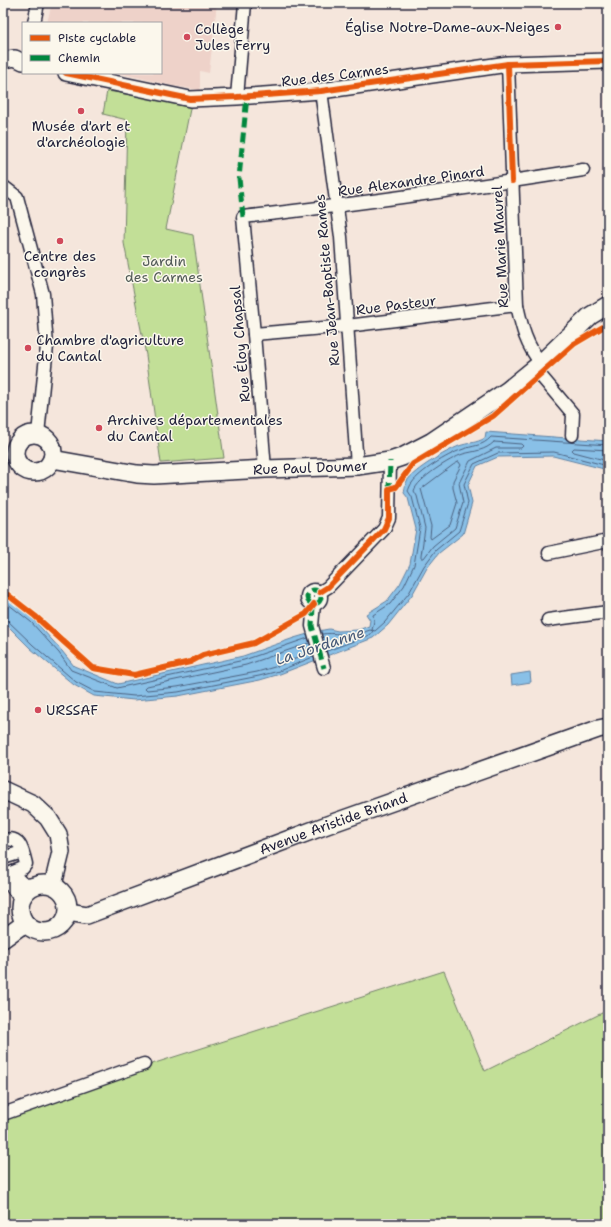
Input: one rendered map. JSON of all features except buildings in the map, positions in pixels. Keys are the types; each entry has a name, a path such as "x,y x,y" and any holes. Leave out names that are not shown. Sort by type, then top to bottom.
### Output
{"main road":[{"name":"Rue Paul Doumer","path":"538,366 590,316 608,305"},
{"name":"Rue Paul Doumer","path":"52,459 137,474 154,475 357,466 390,461 431,442 508,390 538,366 608,317"},
{"path":"31,433 38,434 49,440 53,452 52,459 50,464 41,471 30,472 25,470 17,462 9,451 25,435 31,433"},
{"name":"Avenue Aristide Briand","path":"68,912 87,914 319,828 605,726"},
{"path":"3,790 33,804 48,818 58,834 60,852 45,885"},
{"path":"45,885 60,890 65,896 68,904 68,912 60,926 54,930 38,932 25,923 21,916 19,908 20,900 24,893 30,888 45,885"},
{"path":"3,939 25,923"}],"street":[{"path":"34,22 38,3"},
{"path":"237,97 245,3"},
{"name":"Rue des Carmes","path":"71,74 190,99 321,91 508,64 608,61"},
{"name":"Rue Marie Maurel","path":"508,64 517,305 522,332 538,366 573,414 572,435"},
{"name":"Rue Jean-Baptiste Rames","path":"321,91 341,237 357,466"},
{"name":"Rue Alexandre Pinard","path":"243,217 336,206 583,170"},
{"path":"3,188 4,187 17,197 44,294 46,346 38,434"},
{"name":"Rue Éloy Chapsal","path":"243,217 265,469"},
{"name":"Rue Pasteur","path":"254,334 347,326 517,305"},
{"path":"324,668 312,626 314,604 321,600 320,592 328,587 384,529 388,518 390,461"},
{"path":"549,552 608,541"},
{"path":"548,620 608,612"},
{"path":"3,841 9,838 15,839 19,844 26,864 9,875"},
{"path":"3,858 22,852"},
{"path":"9,875 15,876 24,885 45,885"},
{"path":"3,880 11,886 20,900"},
{"path":"3,1114 144,1064"}],"shaded area":[{"name":"Collège Jules Ferry","path":"52,3 217,3 209,73 200,71 200,90 174,86 123,74 162,74 162,22 47,22"}],"green space":[{"name":"Jardin des Carmes","path":"107,91 191,104 166,229 193,235 224,458 161,463 146,355 124,243 127,120 103,114"},
{"path":"444,971 485,1071 608,1010 608,1224 3,1224 3,1119 155,1063"}],"water":[{"name":"La Jordanne","path":"486,432 608,441 608,470 553,456 498,457 477,466 468,485 472,503 463,534 439,553 427,568 412,595 388,625 373,638 280,674 260,680 178,696 134,700 94,696 74,685 30,648 3,621 3,595 33,619 74,666 118,684 243,656 318,631 329,629 338,631 358,630 369,626 370,620 366,614 387,601 400,584 410,564 416,529 408,498 404,493 407,481 423,466 446,452 459,446 485,438"},
{"path":"530,672 531,682 512,685 511,675"}],"marked path":[{"path":"243,217 239,178 247,96"},
{"path":"389,492 390,461"},
{"path":"311,590 317,590 321,594 321,597 321,600 317,604 311,604 307,600 307,594 311,590"},
{"path":"313,606 312,626 324,668"}],"cycle path":[{"path":"71,74 190,99 321,91 508,64 608,61"},
{"path":"508,64 512,181"},
{"path":"320,592 328,587 384,529 389,518 389,489 396,487 413,464 493,416 574,344 608,324"},
{"path":"3,602 8,595 35,616 93,668 134,675 190,662 203,655 254,643 306,614 314,604"}],"place":[{"name":"Église Notre-Dame-aux-Neiges","path":"558,27"},
{"name":"Collège Jules Ferry","path":"187,37"},
{"name":"Musée d'art et d'archéologie","path":"81,111"},
{"name":"Centre des congrès","path":"60,241"},
{"name":"Chambre d'agriculture du Cantal","path":"28,348"},
{"name":"Archives départementales du Cantal","path":"99,428"},
{"name":"URSSAF","path":"38,710"}]}
